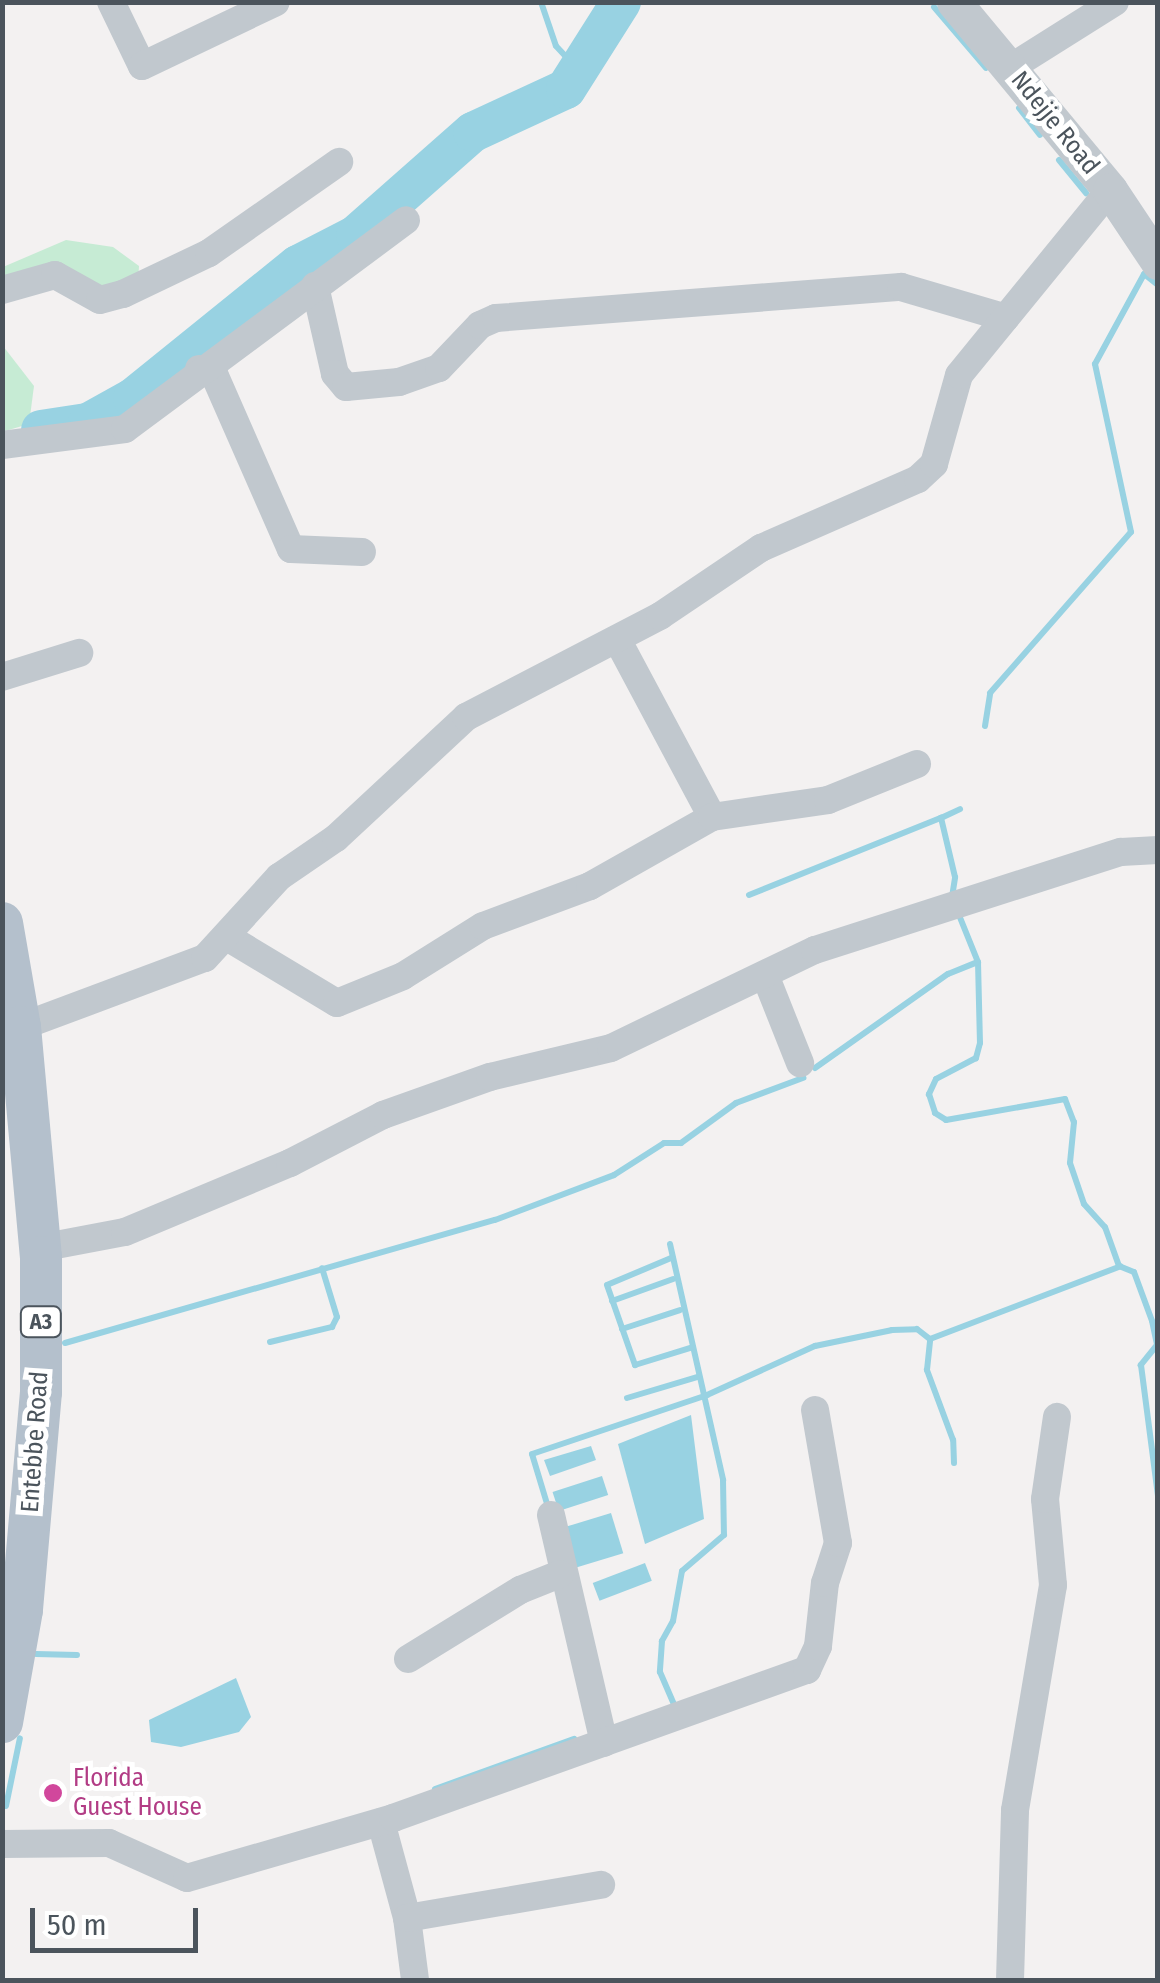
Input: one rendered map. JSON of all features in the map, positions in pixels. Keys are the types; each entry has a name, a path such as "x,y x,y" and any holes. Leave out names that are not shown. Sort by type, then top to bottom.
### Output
{"main road":[{"name":"Entebbe Road","path":"2,923 20,1027 40,1248 41,1392 22,1610 2,1722"}],"street":[{"path":"111,2 142,66 276,2"},
{"name":"Ndejje Road","path":"954,2 1110,190 1153,256"},
{"path":"1010,68 1115,2"},
{"path":"2,290 55,275 100,300 123,294 209,252 339,162"},
{"path":"20,1027 149,983 205,958 279,877 336,838 466,717 618,639 760,548 918,479 934,464 959,375 1110,190"},
{"path":"2,445 125,428 199,369 406,220"},
{"path":"315,286 336,374 346,387 399,382 439,368 480,324 496,318 901,287 1006,318"},
{"path":"199,369 214,374 291,549 362,552"},
{"path":"618,639 712,817"},
{"path":"2,676 79,653"},
{"path":"227,937 337,1003 403,976 484,926 590,886 712,817 828,800 917,764"},
{"path":"40,1248 125,1232 290,1163 383,1116 490,1077 610,1048 815,950 1120,852 1158,850"},
{"path":"765,975 800,1063"},
{"path":"2,1844 109,1843 187,1878 381,1822 814,1663 839,1529 814,1410"},
{"path":"1010,1980 1015,1810 1053,1585 1046,1499 1057,1417"},
{"path":"550,1515 560,1574 604,1743"},
{"path":"408,1659 520,1590 560,1574"},
{"path":"381,1822 407,1918 415,1980"},
{"path":"407,1918 602,1885"}],"green space":[{"path":"66,240 113,247 139,266 138,281 117,292 3,282 3,267"},
{"path":"3,346 34,386 29,424 5,431"}],"water":[{"path":"691,1415 704,1519 645,1544 618,1444"},
{"path":"591,1446 596,1460 550,1476 544,1460"},
{"path":"602,1476 608,1495 559,1511 553,1492"},
{"path":"611,1513 623,1553 575,1568 563,1528"},
{"path":"645,1563 652,1581 600,1601 593,1583"},
{"path":"236,1678 251,1717 239,1732 181,1747 151,1742 149,1720"}],"waterway":[{"path":"541,2 556,46 579,71"},
{"path":"41,430 88,423 133,398 298,265 356,235 473,132 566,89 621,2"},
{"path":"934,7 986,68"},
{"path":"1019,108 1040,135"},
{"path":"1059,160 1086,193"},
{"path":"985,726 990,693 1131,532 1095,364 1144,274 1158,285"},
{"path":"952,897 955,877 941,818 960,809"},
{"path":"749,895 941,818"},
{"path":"959,915 978,962 980,1043 976,1058 936,1079 929,1094 935,1113 946,1120 1065,1099 1074,1122 1070,1163 1084,1204 1105,1227 1119,1266 1134,1272 1152,1321 1157,1345 1141,1365 1158,1496"},
{"path":"815,1068 948,974 977,962"},
{"path":"65,1343 495,1220 614,1175 664,1143 681,1143 736,1103 803,1078"},
{"path":"670,1244 723,1480 724,1535 682,1571 673,1621 662,1641 660,1672 676,1709"},
{"path":"671,1258 607,1285 635,1365 690,1348"},
{"path":"954,1463 953,1440 927,1370 930,1339 1121,1266"},
{"path":"270,1342 332,1327 337,1317 322,1268"},
{"path":"612,1301 673,1279"},
{"path":"622,1329 680,1310"},
{"path":"548,1507 532,1454 707,1395 815,1346 892,1330 917,1329 930,1339"},
{"path":"627,1398 697,1377"},
{"path":"36,1654 77,1655"},
{"path":"6,1806 20,1738"},
{"path":"435,1789 574,1739"}],"place":[{"name":"Florida Guest House","path":"53,1793"}]}
